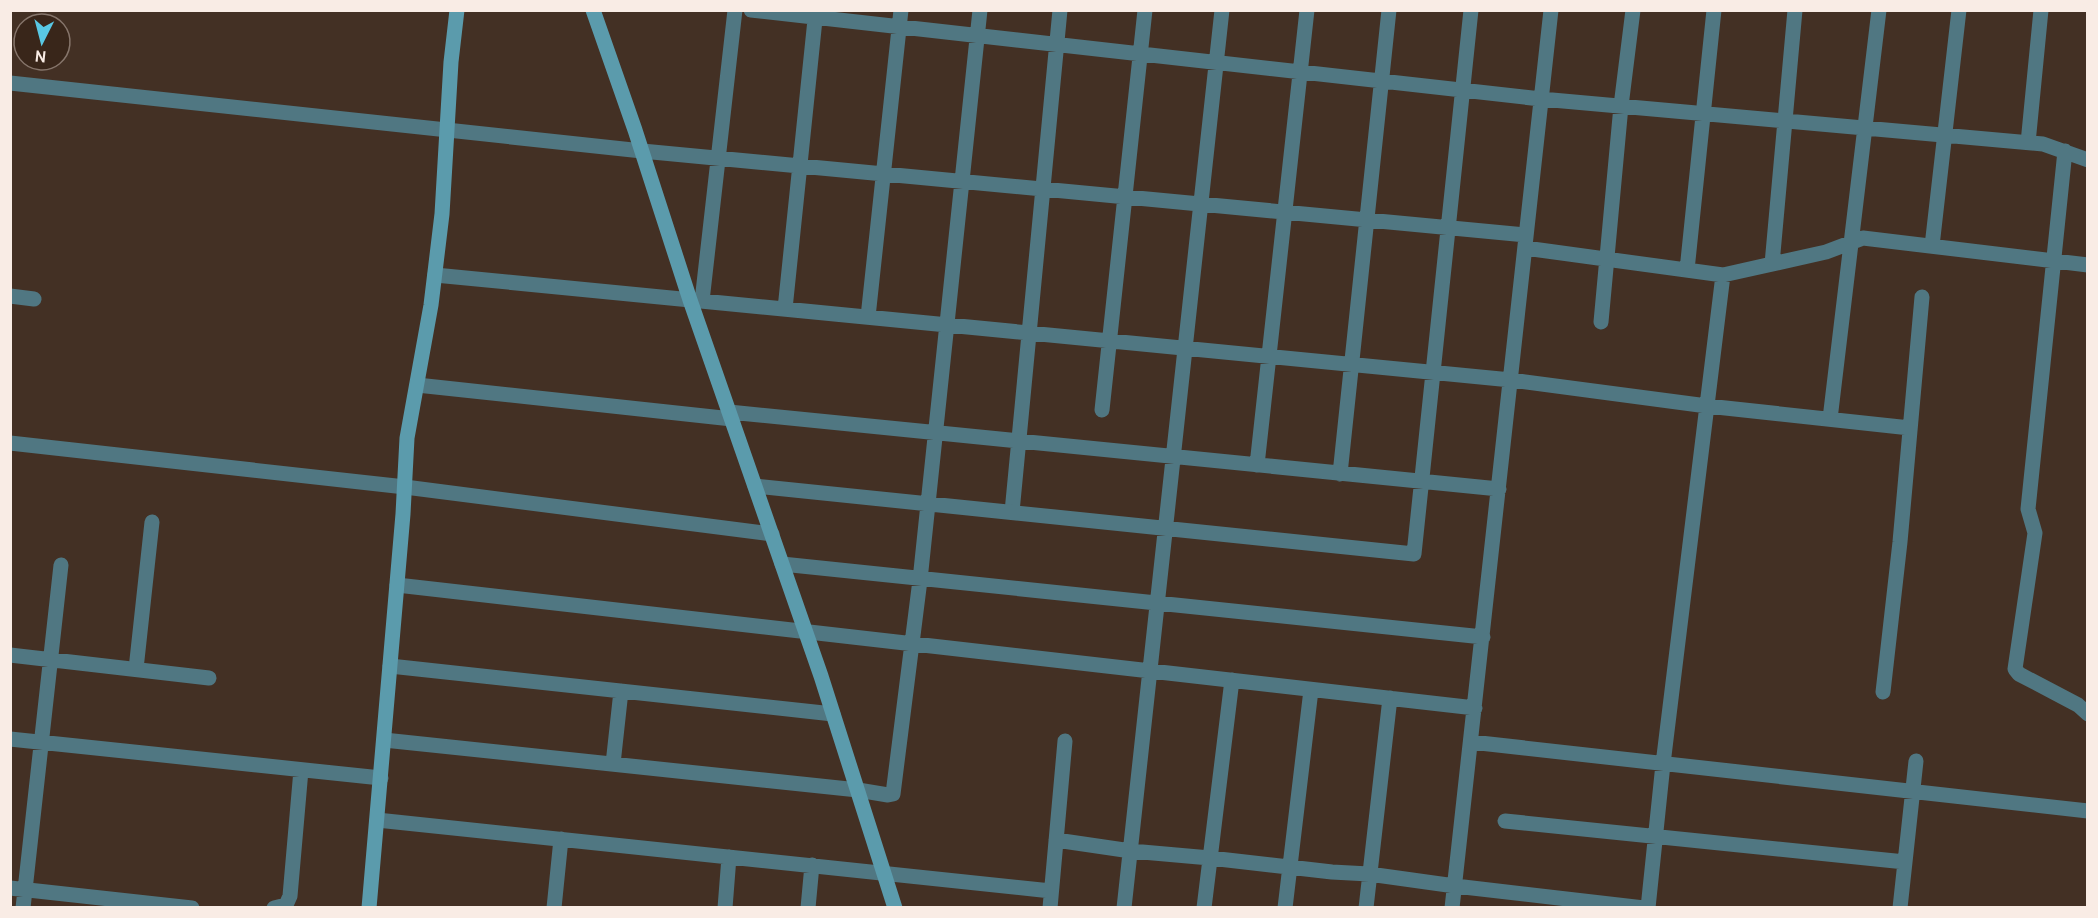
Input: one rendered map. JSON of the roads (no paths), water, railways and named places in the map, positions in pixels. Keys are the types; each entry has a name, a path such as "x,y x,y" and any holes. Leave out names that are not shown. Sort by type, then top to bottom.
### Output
{"main road":[{"path":"369,908 405,487 407,438 435,275 442,214 451,62 457,10"},
{"path":"593,10 696,301 730,416 806,632 895,908"}],"street":[{"path":"696,301 718,159 735,10"},
{"path":"751,10 815,14 899,27 1541,99 2043,144 2088,160"},
{"path":"868,317 901,10"},
{"path":"384,740 893,794 921,580 980,10"},
{"path":"1012,512 1060,10"},
{"path":"1102,411 1145,10"},
{"path":"1124,908 1222,10"},
{"path":"1257,465 1307,10"},
{"path":"1340,474 1389,10"},
{"path":"755,486 1414,554 1471,10"},
{"path":"1452,908 1551,10"},
{"path":"1601,322 1621,106 1633,10"},
{"path":"1687,270 1714,10"},
{"path":"1772,264 1795,10"},
{"path":"1830,419 1879,10"},
{"path":"1932,246 1947,135 1959,10"},
{"path":"2028,143 2041,10"},
{"path":"785,309 815,14"},
{"path":"10,82 718,159 1448,228 1607,259 1723,275 1826,252 1863,238 2088,265"},
{"path":"2065,152 2028,509 2035,533 2015,669 2019,674 2078,705 2088,714"},
{"path":"435,275 1511,380 1707,406 1910,428"},
{"path":"1056,840 1131,851 1370,874 1646,908 1657,837 1663,764 1723,275"},
{"path":"10,296 34,299"},
{"path":"1883,692 1900,542 1922,297"},
{"path":"417,385 730,416 936,433 1499,489"},
{"path":"10,443 405,487 771,534"},
{"path":"136,669 152,522"},
{"path":"782,564 1483,638"},
{"path":"23,908 18,889 42,743 61,566"},
{"path":"397,585 1475,708"},
{"path":"10,656 209,678"},
{"path":"390,666 833,714"},
{"path":"1204,908 1232,680"},
{"path":"1285,908 1311,690"},
{"path":"612,764 621,691"},
{"path":"1366,908 1390,698"},
{"path":"10,739 381,778"},
{"path":"1050,908 1065,741"},
{"path":"1472,742 2088,811"},
{"path":"1900,908 1916,761"},
{"path":"274,908 286,905 290,896 301,770"},
{"path":"377,820 1051,891"},
{"path":"1505,821 1905,862"},
{"path":"554,908 561,839"},
{"path":"725,908 729,857"},
{"path":"808,908 812,865"},
{"path":"18,889 192,908"}]}
